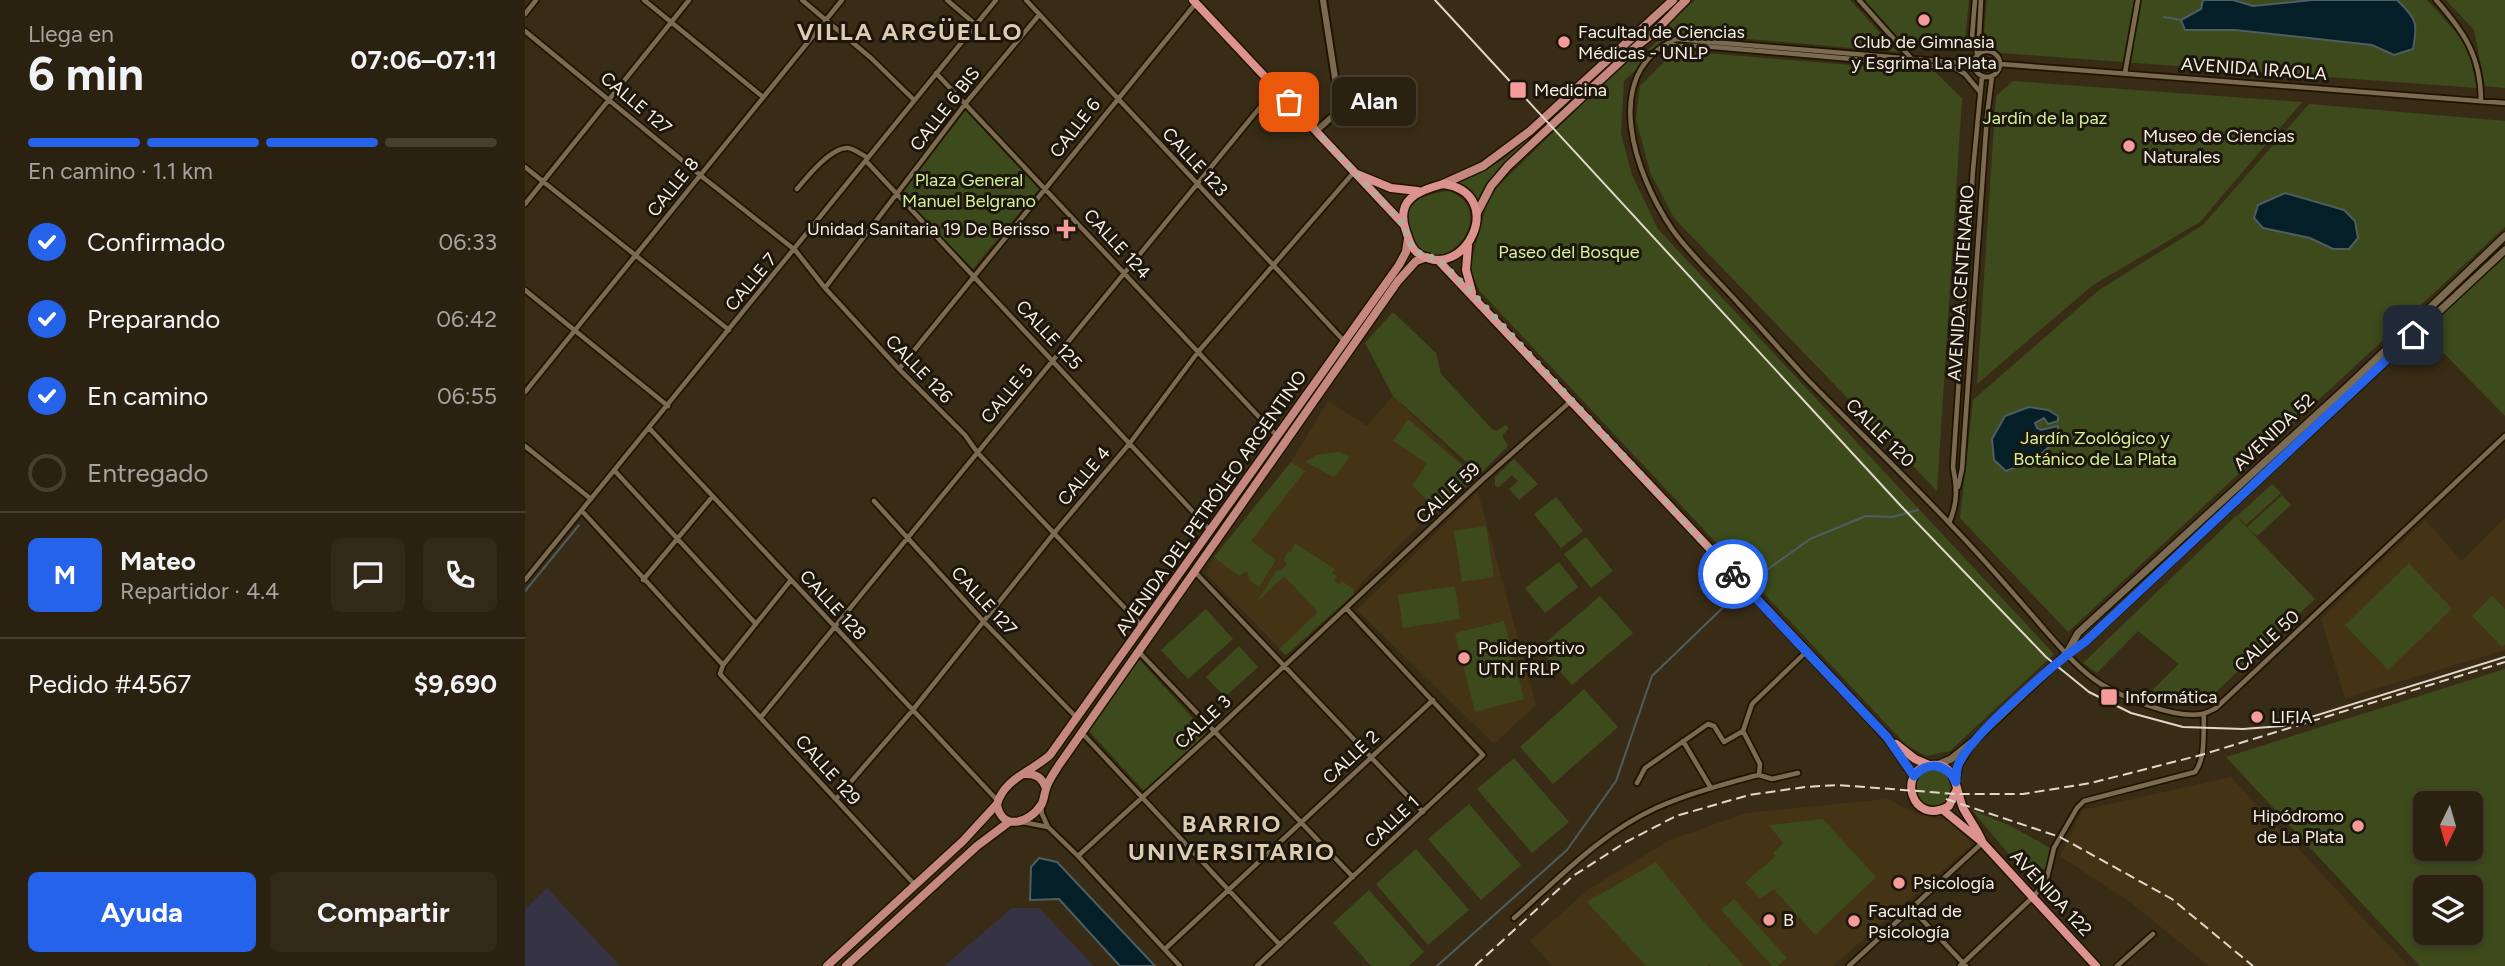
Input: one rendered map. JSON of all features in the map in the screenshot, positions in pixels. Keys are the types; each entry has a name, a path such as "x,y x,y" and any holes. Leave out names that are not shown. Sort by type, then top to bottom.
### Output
{"highway":[{"path":"1194,2 1404,225"},
{"path":"1354,172 1391,188 1420,191 1443,184 1463,190 1475,204 1477,213 1468,246 1466,270 1473,294"},
{"path":"1420,191 1404,209 1404,225 1416,252 1439,260 1455,256 1468,246"},
{"path":"1439,260 1887,737 1915,759 1945,768 1957,785 1954,801 1943,810 1924,809 1917,804 1911,792 1914,776 1887,737"},
{"path":"1914,776 1933,765"},
{"name":"AVENIDA 122","path":"1957,785 1963,808 1982,842"},
{"name":"AVENIDA 122","path":"1943,810 1982,842 2096,966"}],"main road":[{"path":"1443,184 1483,166 1530,131 1673,0"},
{"path":"1477,213 1491,186 1508,166 1639,44 1649,38 1686,0"},
{"name":"AVENIDA 52","path":"2067,653 2078,633 2350,384 2505,236"},
{"name":"AVENIDA DEL PETRÓLEO ARGENTINO","path":"1023,774 1050,755 1077,718 1399,265 1406,252 1408,237"},
{"name":"AVENIDA 52","path":"1933,765 1951,759 1976,739 2067,653 2085,642 2505,250"},
{"name":"AVENIDA DEL PETRÓLEO ARGENTINO","path":"1046,788 1137,651 1398,281 1416,261 1427,257"},
{"name":"AVENIDA 52","path":"1957,785 1958,766 1976,739"},
{"path":"827,966 963,841 1008,785 1023,774 1033,774 1040,778 1046,788 1041,805 1019,822 1009,822 1000,816 997,802"},
{"path":"846,966 977,846 1009,822"}],"street":[{"path":"525,14 536,0"},
{"path":"644,0 763,97"},
{"path":"525,204 689,0"},
{"path":"802,0 914,100"},
{"name":"CALLE 8","path":"525,392 842,0"},
{"path":"947,0 975,24"},
{"name":"CALLE 7","path":"525,580 996,0"},
{"name":"CALLE 123","path":"1026,0 1344,341"},
{"path":"1316,131 1341,110 1323,0"},
{"path":"1859,0 1911,57"},
{"path":"1975,0 1972,37 1976,41"},
{"path":"1977,55 1991,51 1998,56 1998,71 1992,76 1982,76 1975,69 1981,0"},
{"path":"2125,73 2138,0"},
{"path":"2436,0 2470,43 2481,89 2481,101"},
{"name":"CALLE 6","path":"899,369 1194,2"},
{"name":"CALLE 6 BIS","path":"825,288 965,104 1039,15"},
{"name":"CALLE 127","path":"525,31 795,250"},
{"path":"1667,43 1676,39 1696,40 1974,64"},
{"path":"1667,43 1955,68 1965,74 1980,93"},
{"name":"CALLE 120","path":"1667,43 1649,58 1632,87 1629,106 1630,128 1636,152 1659,208 1673,230 1805,377 1954,528 2088,675 2117,693 2168,710 2204,714"},
{"name":"AVENIDA IRAOLA","path":"2000,64 2505,103"},
{"name":"CALLE 124","path":"936,73 1277,436"},
{"path":"1958,492 1953,467 1982,76"},
{"name":"AVENIDA CENTENARIO","path":"1949,523 1957,503 1962,469 1984,152 1992,76"},
{"name":"CALLE 5","path":"761,717 1275,88"},
{"path":"797,189 837,151 848,148 867,160"},
{"name":"CALLE 125","path":"867,160 1210,530"},
{"path":"525,167 729,330"},
{"name":"CALLE 4","path":"836,799 912,712 1055,532 1130,443 1198,352 1354,172"},
{"name":"CALLE 126","path":"795,250 825,288 899,369 965,435 977,452 1142,626"},
{"path":"525,290 668,406"},
{"name":"CALLE 59","path":"1346,608 1482,480 1571,401"},
{"name":"CALLE 128","path":"649,428 997,802"},
{"name":"CALLE 50","path":"2204,714 2216,708 2505,436"},
{"path":"525,446 591,499"},
{"path":"614,470 756,624"},
{"path":"643,580 712,497"},
{"name":"CALLE 127","path":"874,501 984,622 1077,718"},
{"path":"582,511 723,665 790,580"},
{"path":"1195,571 1423,812"},
{"path":"1346,608 1433,700"},
{"name":"CALLE 3","path":"1078,856 1346,608"},
{"path":"1137,651 1353,877"},
{"path":"1637,783 1645,768 1711,724 1724,742 1743,731 1752,704 1806,652"},
{"name":"CALLE 129","path":"723,665 720,674 915,885"},
{"name":"CALLE 1","path":"1257,966 1483,755 1433,700"},
{"name":"CALLE 2","path":"1165,949 1433,700"},
{"path":"1911,908 1963,965 2046,882 2054,848 2077,808 2084,801 2195,772 2199,766 2204,714"},
{"path":"1743,731 1759,764 1759,775"},
{"path":"1082,733 1280,945"},
{"path":"1683,741 1711,788"},
{"path":"1514,918 1589,850 1656,808 1711,788 1759,775 1772,779 1798,773"},
{"path":"1041,805 1048,827 1180,966"},
{"path":"1019,822 1048,827"},
{"path":"1849,966 1982,842"},
{"path":"2117,966 2153,933"}],"shaded area":[{"path":"1393,396 1476,477 1440,511 1430,515 1365,579 1353,595 1286,655 1206,574 1214,557 1291,462 1328,401 1367,426"},
{"name":"Polideportivo UTN FRLP","path":"1478,492 1536,705 1494,744 1357,610"},
{"path":"2505,518 2505,650 2345,698 2321,619 2425,520 2462,561"},
{"path":"2231,777 2408,966 2209,966 2130,902 2060,856 2083,810"},
{"path":"1888,799 1916,814 1949,821 1970,841 1970,847 1833,966 1552,966 1530,941 1589,889 1670,840 1746,813"},
{"path":"547,888 620,966 525,966 525,909"},
{"path":"1012,908 1039,908 1094,966 944,966"}],"green space":[{"name":"Paseo del Bosque","path":"1695,0 1850,0 1898,52 1691,34 1666,41 1624,81 1621,134 1632,175 1658,229 2054,654 1950,751 1926,756 1906,745 1479,290 1469,269 1487,203 1498,186 1635,53 1644,53 1669,31 1670,23"},
{"name":"Club de Gimnasia y Esgrima La Plata","path":"1863,0 1969,0 1965,39 1960,45 1954,46 1902,42"},
{"path":"1987,0 2427,0 2467,44 2477,88 2000,53 1984,32"},
{"path":"2446,0 2505,0 2505,88 2485,86 2474,30"},
{"name":"Paseo del Bosque","path":"1693,52 1935,72 1962,98 1937,491 1674,218 1650,172 1636,119 1640,86 1669,57"},
{"name":"Jardín de la paz","path":"2013,81 2302,102 2200,222 2093,285 1977,384 1996,96"},
{"name":"Jardín Zoológico y Botánico de La Plata","path":"2309,104 2505,121 2505,227 2068,632 1960,518 1973,400 2099,290 2203,225"},
{"name":"Plaza General Manuel Belgrano","path":"965,110 1039,189 973,269 901,195"},
{"path":"1543,125 1545,127 1491,181 1478,201 1472,191 1459,182 1503,160"},
{"path":"1449,191 1464,201 1470,214 1468,228 1461,241 1450,251 1437,256 1425,254 1414,243 1408,231 1408,212 1418,200"},
{"path":"2505,254 2505,416 2423,332"},
{"path":"1393,312 1436,353 1441,374 1492,429 1497,431 1505,425 1509,428 1502,436 1508,446 1480,474 1393,396 1365,343"},
{"path":"1408,419 1476,477 1440,511 1412,486 1427,464 1393,441"},
{"path":"1339,452 1350,457 1334,477 1305,462 1316,455"},
{"path":"1514,459 1538,484 1519,500 1509,489 1518,481 1512,475 1499,487 1495,486 1495,477"},
{"path":"1291,462 1305,471 1251,541 1276,560 1259,587 1249,580 1247,571 1239,576 1214,557"},
{"path":"2272,484 2281,493 2246,525 2237,516"},
{"path":"2282,495 2291,505 2257,536 2247,527"},
{"path":"1556,497 1583,531 1561,548 1534,514"},
{"path":"2236,516 2315,599 2202,705 2172,704 2146,696 2179,664 2138,631 2097,673 2083,663"},
{"path":"1486,526 1494,577 1462,582 1454,531"},
{"path":"1586,537 1613,571 1591,588 1564,554"},
{"path":"1295,543 1335,569 1332,573 1337,576 1334,581 1339,584 1342,581 1354,590 1353,595 1286,655 1279,649 1318,612 1284,576 1256,603 1276,571 1282,570 1286,565 1284,558"},
{"path":"1559,562 1578,587 1545,613 1525,588"},
{"path":"2409,563 2452,609 2388,670 2345,625"},
{"path":"1455,586 1460,619 1403,628 1398,595"},
{"path":"1600,596 1633,633 1572,685 1539,648"},
{"path":"2492,596 2505,609 2505,644 2502,647 2472,616"},
{"path":"1206,609 1233,639 1188,679 1161,650"},
{"path":"1504,621 1524,699 1475,712 1455,633"},
{"path":"1239,646 1258,667 1225,697 1206,677"},
{"path":"1135,660 1140,660 1207,734 1144,791 1088,730"},
{"name":"Hipódromo de La Plata","path":"2505,669 2505,966 2420,966 2226,757"},
{"path":"1584,689 1618,727 1553,784 1520,747"},
{"path":"1514,758 1569,822 1532,853 1477,789"},
{"path":"1934,768 1948,773 1953,787 1948,801 1934,806 1920,801 1915,787 1920,773"},
{"path":"1469,804 1521,865 1481,900 1428,839"},
{"path":"1972,810 2011,826 2052,849 2046,867 2030,880"},
{"path":"1823,819 1876,877 1815,935 1774,889 1760,899 1745,882 1776,856 1773,853 1783,843 1769,825"},
{"path":"1416,849 1469,910 1428,945 1376,884"},
{"path":"1656,862 1704,922 1744,966 1710,966 1711,963 1708,966 1646,966 1587,902"},
{"path":"1369,890 1424,952 1409,966 1371,966 1333,923"},
{"path":"1734,899 1787,958 1778,966 1772,966 1721,910"}],"water":[{"path":"2203,0 2233,0 2253,6 2312,0 2397,0 2409,12 2414,22 2413,49 2394,55 2372,45 2235,30 2185,30 2181,20 2201,9"},
{"path":"2285,193 2344,210 2355,221 2358,238 2349,249 2333,249 2310,238 2263,228 2254,218 2258,205"},
{"path":"2029,407 2048,410 2058,416 2058,421 2048,424 2044,418 2035,423 2041,430 2058,426 2057,435 2039,455 2006,471 1994,460 1992,439 2005,416"},
{"path":"1039,858 1057,862 1155,966 1120,966 1059,899 1030,900 1031,867"}],"waterway":[{"path":"2164,17 2181,20"},
{"path":"1753,580 1810,539 1866,516 1893,517 1918,510"},
{"path":"525,591 579,525"},
{"path":"1437,966 1567,850 1616,781 1652,676 1736,595"}],"tram line":[{"path":"1435,0 1901,506 2046,657 2089,692 2131,713 2183,727 2243,729 2282,726 2505,657"}],"railway":[{"path":"1475,966 1573,876 1626,842 1676,816 1749,795 1805,787 1838,785 1956,794 2023,794 2091,783 2201,755 2505,662"},
{"path":"1946,799 2060,837 2172,899 2253,966"}],"way so far":[{"path":"1289,102 1404,225 1416,252 1439,260 1473,294 1733,574"}],"place":[{"name":"Club de Gimnasia y Esgrima La Plata","path":"1924,20"},
{"name":"Facultad de Ciencias Médicas - UNLP","path":"1564,42"},
{"name":"Medicina","path":"1518,90"},
{"name":"Alan","path":"1289,102"},
{"name":"Museo de Ciencias Naturales","path":"2129,146"},
{"name":"Unidad Sanitaria 19 De Berisso","path":"1066,229"},
{"name":"Polideportivo UTN FRLP","path":"1464,658"},
{"name":"Informática","path":"2109,697"},
{"name":"LIFIA","path":"2257,717"},
{"name":"Hipódromo de La Plata","path":"2358,826"},
{"name":"Psicología","path":"1899,883"},
{"name":"B","path":"1769,920"},
{"name":"Facultad de Psicología","path":"1854,921"}],"district":[{"name":"VILLA ARGÜELLO","path":"910,32"},
{"name":"BARRIO UNIVERSITARIO","path":"1232,838"}],"route":[{"path":"1733,574 1887,737 1914,776 1923,767 1937,765 1952,774 1956,782 1956,772 1961,759 1976,739 2067,653 2085,642 2413,335"}]}
